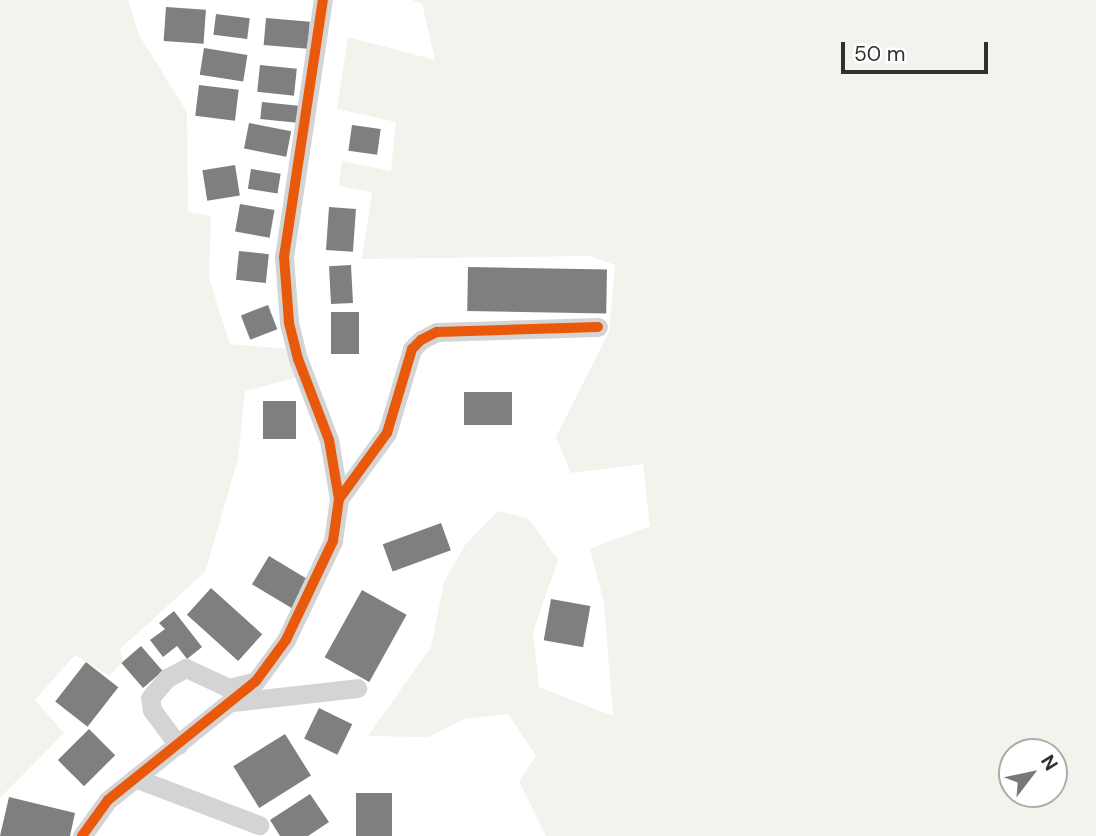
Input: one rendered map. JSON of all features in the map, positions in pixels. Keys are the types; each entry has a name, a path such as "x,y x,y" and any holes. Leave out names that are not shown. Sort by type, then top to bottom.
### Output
{"street":[{"path":"82,836 108,800 256,681 286,640 318,579 333,541 339,499 329,440 292,334 284,257 323,0"},
{"path":"339,499 387,433 412,349 421,340 437,332 598,327"},
{"path":"178,745 152,710 150,698 167,678 187,668 229,688 256,681"},
{"path":"233,702 357,688"},
{"path":"135,778 259,825"}],"shaded area":[{"path":"0,0 128,0 139,35 187,112 188,212 211,216 209,278 230,344 290,349 302,376 245,391 238,459 205,572 120,649 123,661 109,676 75,655 35,700 64,733 0,798"},
{"path":"411,0 1096,0 1096,836 546,836 519,781 536,756 508,714 464,719 428,737 368,736 431,647 444,582 465,545 498,511 528,518 558,560 533,632 539,687 613,716 604,603 590,549 650,526 643,464 571,473 556,437 609,332 615,265 590,256 362,259 372,192 339,186 342,161 391,171 396,122 337,109 348,37 435,60 422,3"}],"building":[{"path":"166,7 206,10 204,44 164,41"},
{"path":"216,14 250,18 247,39 213,35"},
{"path":"266,18 310,22 307,49 264,45"},
{"path":"204,48 247,55 243,82 200,75"},
{"path":"260,65 297,69 294,96 257,92"},
{"path":"199,85 239,90 235,121 195,116"},
{"path":"262,102 301,106 299,123 260,119"},
{"path":"249,123 291,131 286,157 244,149"},
{"path":"352,125 381,129 377,155 348,151"},
{"path":"235,165 240,196 207,201 202,170"},
{"path":"251,169 281,174 278,193 248,189"},
{"path":"240,204 274,210 270,238 235,232"},
{"path":"329,207 356,209 353,252 326,250"},
{"path":"239,251 269,254 266,283 236,280"},
{"path":"351,265 353,303 331,304 329,266"},
{"path":"468,267 607,269 606,313 467,311"},
{"path":"268,305 277,329 250,340 241,315"},
{"path":"331,312 359,312 359,354 331,354"},
{"path":"464,392 512,392 512,425 464,425"},
{"path":"263,401 296,401 296,439 263,439"},
{"path":"441,523 451,550 393,571 383,544"},
{"path":"269,556 311,581 294,610 252,584"},
{"path":"211,588 262,634 238,661 187,615"},
{"path":"362,590 407,615 369,682 325,657"},
{"path":"551,599 590,606 583,647 544,640"},
{"path":"174,611 202,647 187,659 177,646 163,657 150,640 165,629 159,623"},
{"path":"141,646 163,671 143,688 121,663"},
{"path":"86,662 118,687 88,727 55,701"},
{"path":"319,708 352,724 337,755 304,739"},
{"path":"89,729 115,755 84,786 58,760"},
{"path":"285,734 311,776 259,808 233,766"},
{"path":"356,793 392,793 392,836 356,836"},
{"path":"310,794 329,822 308,836 280,836 270,820"},
{"path":"9,797 75,813 70,836 0,836"}],"cycle path":[{"path":"82,836 108,800 256,681 286,640 333,541 339,499 329,440 298,359 289,322 284,257 323,0"},
{"path":"339,499 387,433 412,349 421,340 437,332 598,327"}]}
